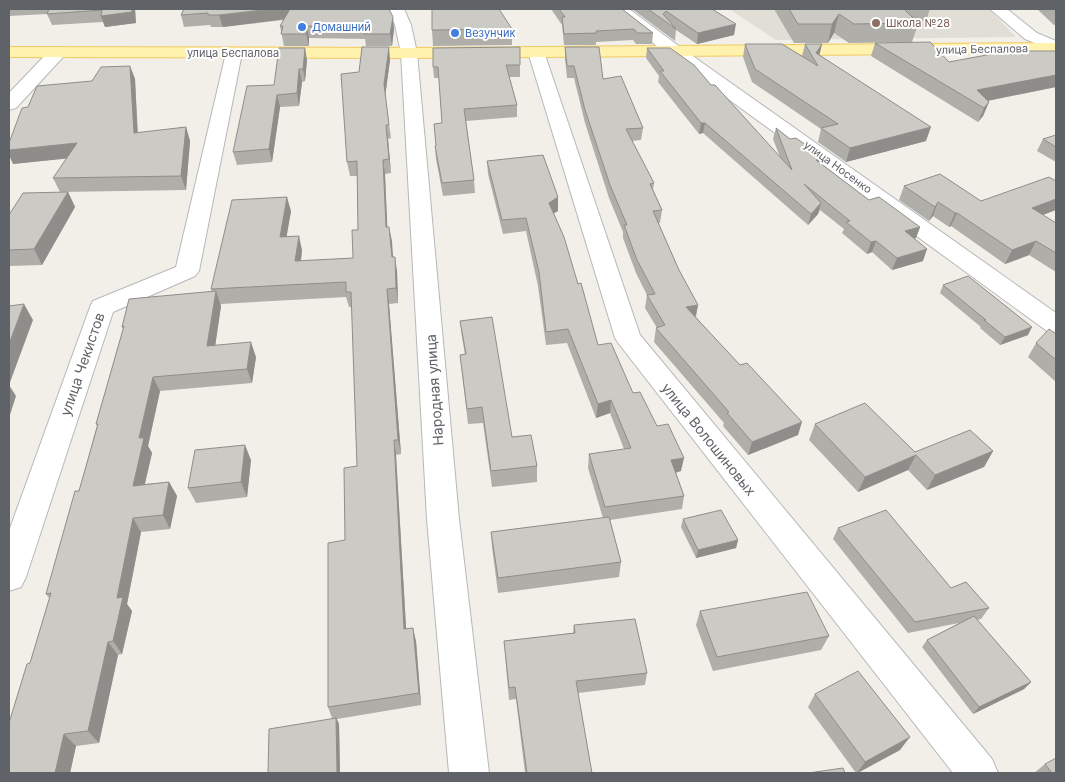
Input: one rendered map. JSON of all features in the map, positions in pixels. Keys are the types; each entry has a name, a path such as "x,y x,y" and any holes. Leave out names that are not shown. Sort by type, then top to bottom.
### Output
{"main road":[{"name":"улица Беспалова","path":"9,52 409,53 1056,48"}],"street":[{"name":"Народная улица","path":"396,9 403,24 409,53 443,519 469,773"},
{"name":"улица Носенко","path":"619,9 674,51 1056,325"},
{"path":"998,9 1031,36 1056,48"},
{"path":"9,104 58,52"},
{"name":"улица Волошиновых","path":"536,52 628,338 978,773"},
{"name":"улица Чекистов","path":"9,577 102,307 187,271 234,53"}],"shaded area":[{"name":"Школа №28","path":"729,9 989,9 1016,37 776,40"}],"building":[{"path":"49,9 132,9 132,12 101,16 102,10 47,14"},
{"path":"184,9 271,9 219,15 208,15 208,13 181,15"},
{"path":"290,9 389,9 393,17 390,34 364,34 365,26 307,26 306,34 281,34 283,26 280,26"},
{"path":"432,9 499,9 512,29 432,30"},
{"path":"559,9 622,9 653,33 637,33 634,29 564,34 562,17 565,17"},
{"path":"648,9 712,9 736,24 698,33 666,11 663,14 676,29"},
{"path":"789,9 904,9 918,23 854,24 839,14 832,24 798,24"},
{"path":"930,42 949,62 1008,51 1056,51 1056,75 977,90 989,102 984,108 875,43"},
{"path":"745,44 782,44 818,66 805,44 822,44 816,53 931,127 850,148 821,128 838,124 755,69"},
{"path":"362,47 389,47 384,84 389,125 386,125 389,159 383,160 386,227 389,227 392,257 395,257 396,288 387,289 398,440 394,440 404,629 413,628 419,693 328,707 328,543 345,540 344,468 357,466 351,292 346,292 346,282 211,289 232,200 287,197 280,237 299,236 295,261 353,258 352,230 358,230 357,161 347,162 341,74 359,72"},
{"path":"520,47 520,65 506,65 517,105 464,109 474,180 442,183 435,146 434,124 442,123 438,67 433,67 433,48"},
{"path":"565,47 599,47 603,79 621,76 643,128 626,129 654,183 650,184 662,210 653,211 679,270 698,305 686,307 740,365 747,363 802,422 752,442 727,413 729,412 656,328 665,325 647,295 655,294 637,260 624,225 627,225 610,185 585,110 574,66 567,66"},
{"path":"279,48 305,48 303,69 299,69 297,93 277,95 269,149 233,152 247,86 274,85"},
{"path":"647,48 670,48 694,65 711,85 715,85 792,170 776,128 790,139 796,138 824,158 816,160 869,200 879,197 920,227 905,231 927,249 897,258 876,241 871,242 846,222 850,221 804,184 821,203 811,214 705,123 701,123 660,71 664,71"},
{"path":"130,66 134,133 186,127 181,176 53,178 77,143 9,150 9,143 22,108 28,107 37,86 92,81 101,67"},
{"path":"1056,135 1056,147 1043,139"},
{"path":"543,155 558,197 549,203 564,237 578,284 581,283 598,345 611,343 633,393 640,392 657,426 668,424 684,458 671,460 684,496 605,507 589,454 631,448 611,400 598,404 568,329 546,332 539,272 526,218 502,220 487,161"},
{"path":"940,174 981,201 1049,177 1056,181 1056,199 1032,208 1056,223 1056,253 1036,241 1012,250 957,213 938,202 935,207 904,186"},
{"path":"68,192 34,249 9,250 9,215 23,193"},
{"path":"968,276 1032,327 1005,337 943,285"},
{"path":"216,291 207,346 251,342 247,369 153,377 139,438 144,438 133,486 169,482 163,515 133,518 117,598 123,597 113,641 108,642 88,731 64,734 55,773 9,773 9,723 27,664 30,663 51,593 46,594 75,491 79,491 98,424 96,424 124,326 122,327 129,299"},
{"path":"24,304 9,344 9,306"},
{"path":"492,317 512,437 531,435 537,466 491,471 482,407 467,409 460,355 466,354 460,321"},
{"path":"1049,329 1056,334 1056,360 1036,343"},
{"path":"865,403 915,452 970,430 993,451 935,475 916,455 865,477 815,424"},
{"path":"245,445 241,482 188,488 195,450"},
{"path":"721,510 738,540 698,550 683,519"},
{"path":"886,510 951,588 966,582 989,608 915,622 838,528"},
{"path":"609,517 621,562 498,578 491,532"},
{"path":"807,592 829,636 717,657 700,611"},
{"path":"974,616 1031,682 979,707 927,640"},
{"path":"635,619 647,673 576,681 592,773 527,773 515,687 509,688 504,641 575,633 574,625"},
{"path":"858,671 910,737 865,762 815,694"},
{"path":"336,718 337,773 268,773 269,729"},
{"path":"1056,758 1056,773 1052,773 1045,764"},
{"path":"843,768 845,773 808,773"}],"place":[{"name":"Школа №28","path":"876,23"},
{"name":"Домашний","path":"302,27"},
{"name":"Везунчик","path":"455,33"}]}
